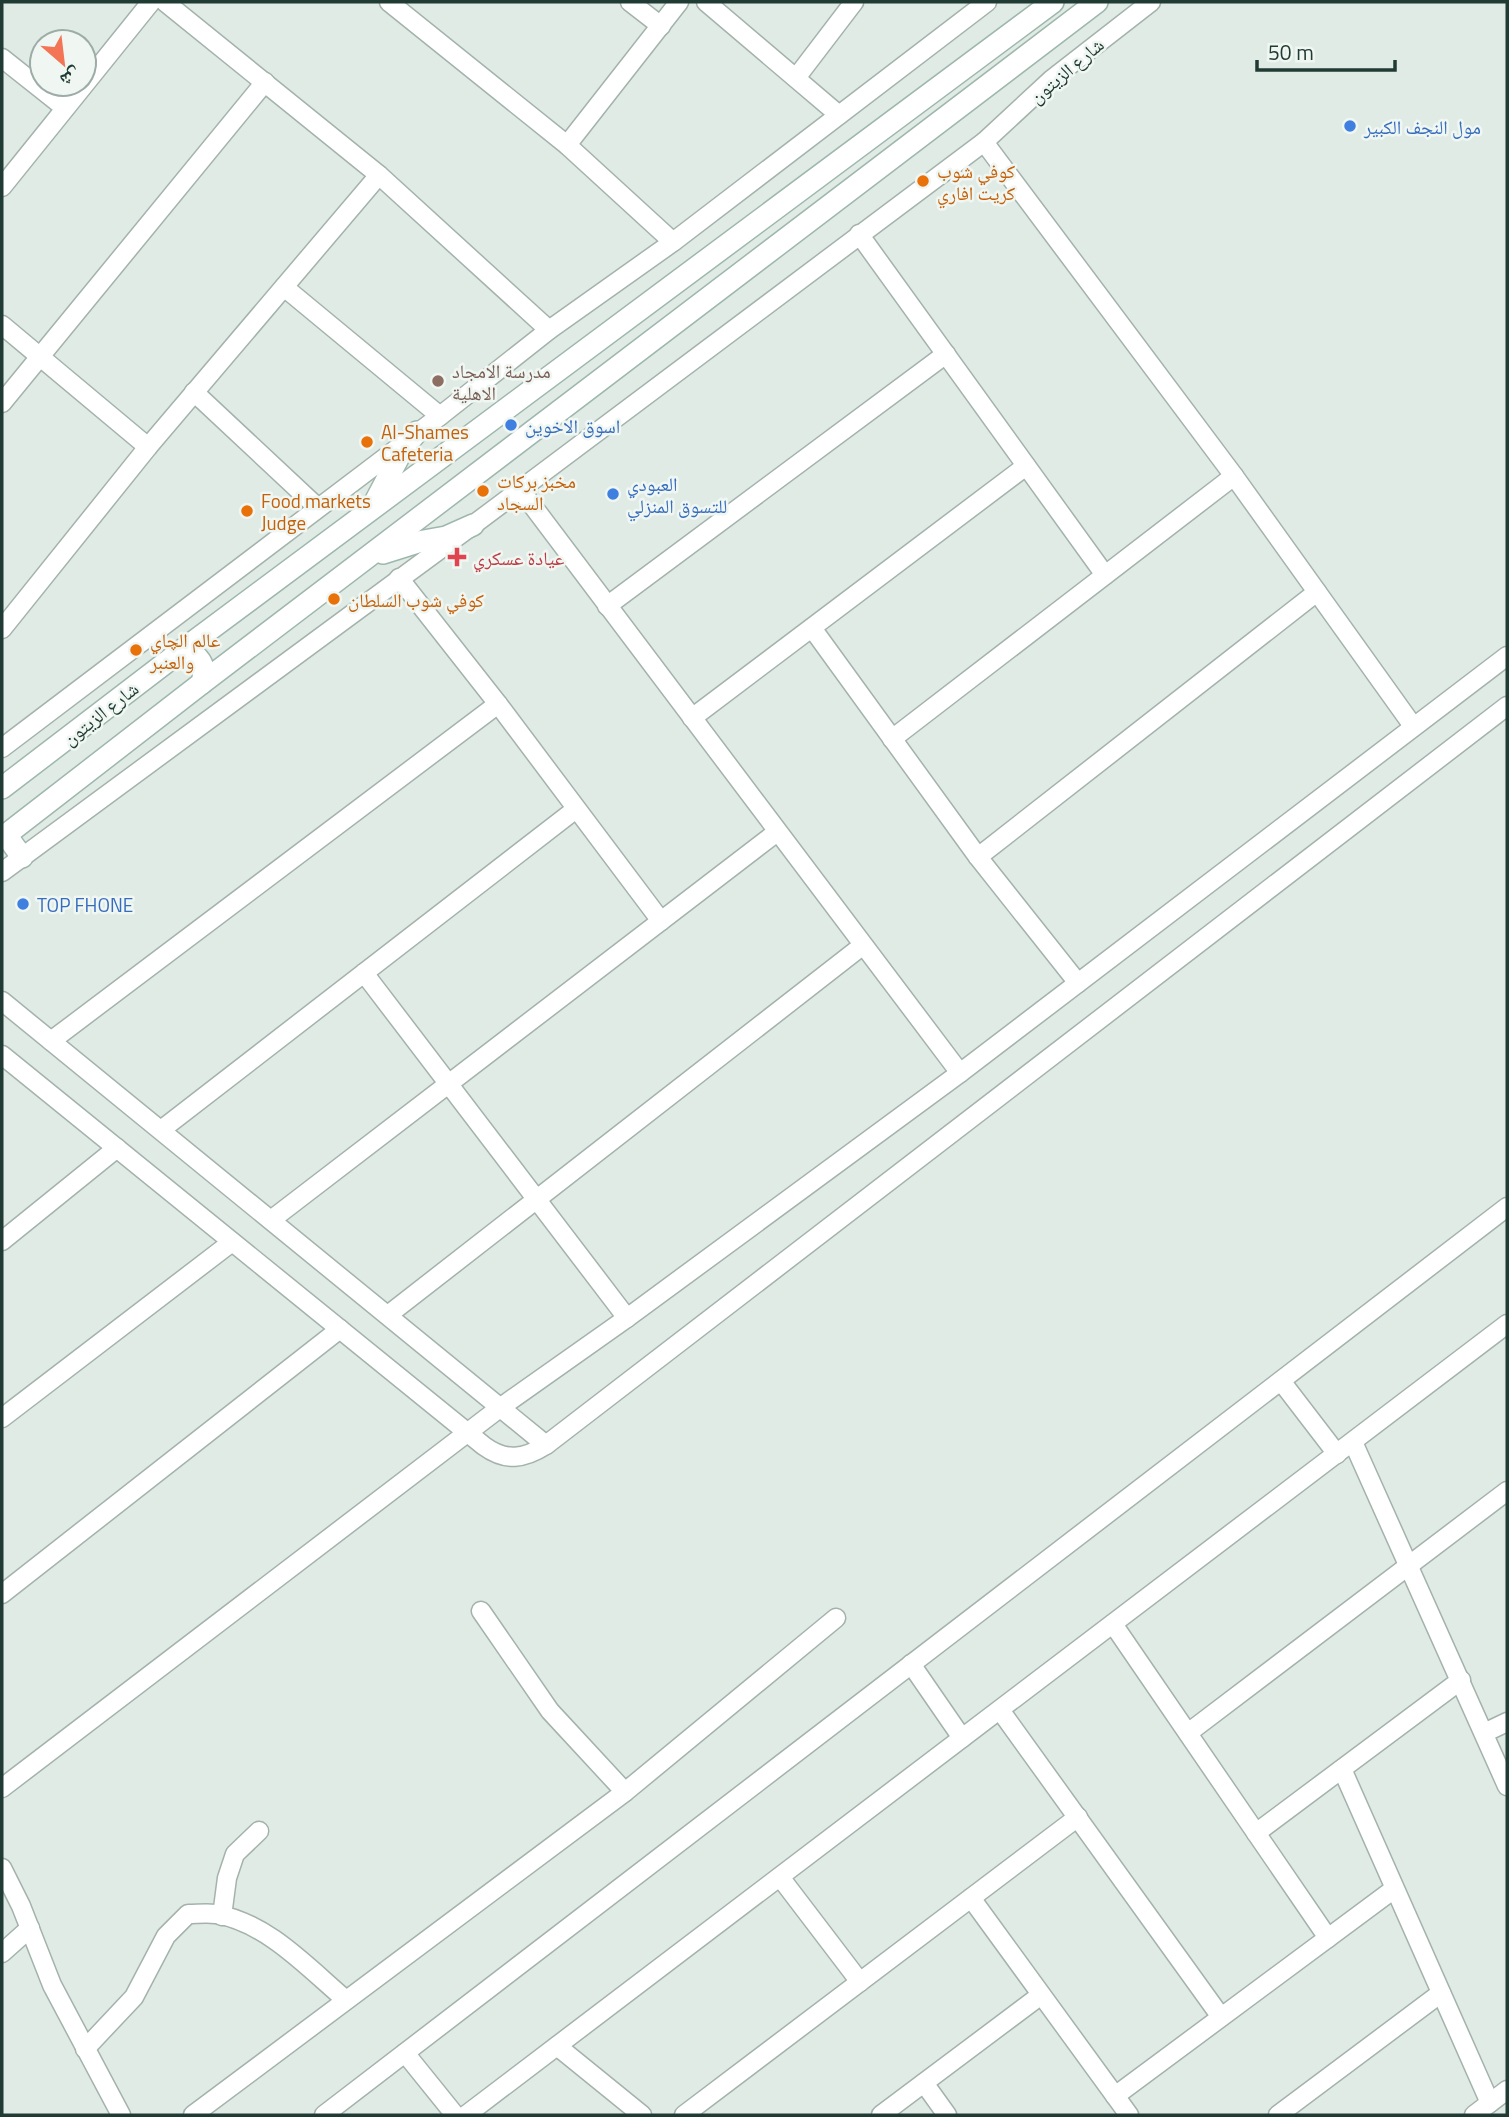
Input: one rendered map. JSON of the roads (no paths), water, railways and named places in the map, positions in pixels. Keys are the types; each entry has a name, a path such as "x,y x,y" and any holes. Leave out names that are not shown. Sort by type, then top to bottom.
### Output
{"main road":[{"name":"شارع الزيتون","path":"5,785 1053,2"},
{"path":"353,569 1097,2"},
{"path":"367,512 378,498 404,447 417,432"},
{"path":"353,569 387,551 446,537 473,524"},
{"name":"شارع الزيتون","path":"4,836 353,569"},
{"path":"239,609 240,626 255,637 264,636"},
{"path":"181,651 190,652 203,664 205,674 202,683"},
{"path":"4,836 22,857"}],"street":[{"path":"2,187 151,2"},
{"path":"165,2 379,175 549,330"},
{"path":"389,2 567,145 673,242"},
{"path":"630,2 661,26"},
{"path":"567,145 680,2"},
{"path":"706,2 839,115"},
{"path":"796,78 853,2"},
{"path":"2,748 440,416 549,330 673,242 987,2"},
{"name":"شارع الزيتون","path":"2,872 984,142 1052,79 1151,2"},
{"path":"2,58 65,108"},
{"path":"2,403 265,82"},
{"path":"984,142 1234,476 1413,726"},
{"path":"2,629 148,447 379,175"},
{"path":"859,234 1105,575"},
{"path":"284,287 440,416"},
{"path":"2,325 148,447"},
{"path":"607,606 946,354"},
{"path":"194,392 317,507"},
{"path":"692,718 1026,466"},
{"path":"892,739 1234,476"},
{"path":"520,489 960,1073"},
{"path":"400,578 661,921"},
{"path":"978,856 1317,592"},
{"path":"812,628 978,856 1078,983"},
{"path":"2,1788 501,1407 627,1318 960,1073 1507,656"},
{"path":"51,1041 498,704"},
{"path":"2,1055 495,1454 517,1459 546,1445 1507,706"},
{"path":"161,1130 576,809"},
{"path":"271,1220 777,832"},
{"path":"388,1315 862,946"},
{"path":"364,973 627,1318"},
{"path":"2,1000 546,1445"},
{"path":"2,1241 117,1148"},
{"path":"324,2115 1507,1207"},
{"path":"2,1418 232,1242"},
{"path":"466,2115 1507,1324"},
{"path":"2,1594 340,1329"},
{"path":"1281,1381 1337,1454"},
{"path":"1353,1442 1507,1786"},
{"path":"1188,1733 1507,1491"},
{"path":"481,1611 550,1711 625,1791"},
{"path":"193,2115 625,1791 836,1618"},
{"path":"1113,1624 1328,1938"},
{"path":"911,1664 962,1738"},
{"path":"1256,1833 1461,1680"},
{"path":"1000,1710 1221,2017"},
{"path":"1484,1733 1507,1722"},
{"path":"1342,1769 1490,2104"},
{"path":"684,2115 1077,1817"},
{"path":"222,1916 227,1878 235,1854 259,1831"},
{"path":"2,1868 30,1928 52,1985 121,2115"},
{"path":"780,1877 860,1982"},
{"path":"1115,2096 1394,1889"},
{"path":"971,1898 1129,2115"},
{"path":"85,2049 134,1997 166,1936 188,1914 222,1916 249,1926 281,1944 346,2000"},
{"path":"2,1953 30,1928"},
{"path":"1278,2115 1441,1993"},
{"path":"881,2115 1041,1995"},
{"path":"557,2046 642,2115"},
{"path":"405,2053 456,2115"},
{"path":"924,2083 947,2115"},
{"path":"1474,2115 1507,2090"}],"place":[{"name":"مول النجف الكبير","path":"1350,126"},
{"name":"كوفي شوب كريت افاري","path":"923,181"},
{"name":"مدرسة الامجاد الاهلية","path":"438,381"},
{"name":"اسوق الاخوين","path":"511,425"},
{"name":"Al-Shames Cafeteria","path":"367,442"},
{"name":"مخبز بركات السجاد","path":"483,491"},
{"name":"العبودي للتسوق المنزلي","path":"613,494"},
{"name":"Food markets Judge","path":"247,511"},
{"name":"عيادة عسكري","path":"457,557"},
{"name":"كوفي شوب السلطان","path":"334,599"},
{"name":"عالم الچاي والعنبر","path":"136,650"},
{"name":"TOP FHONE","path":"23,904"}]}
